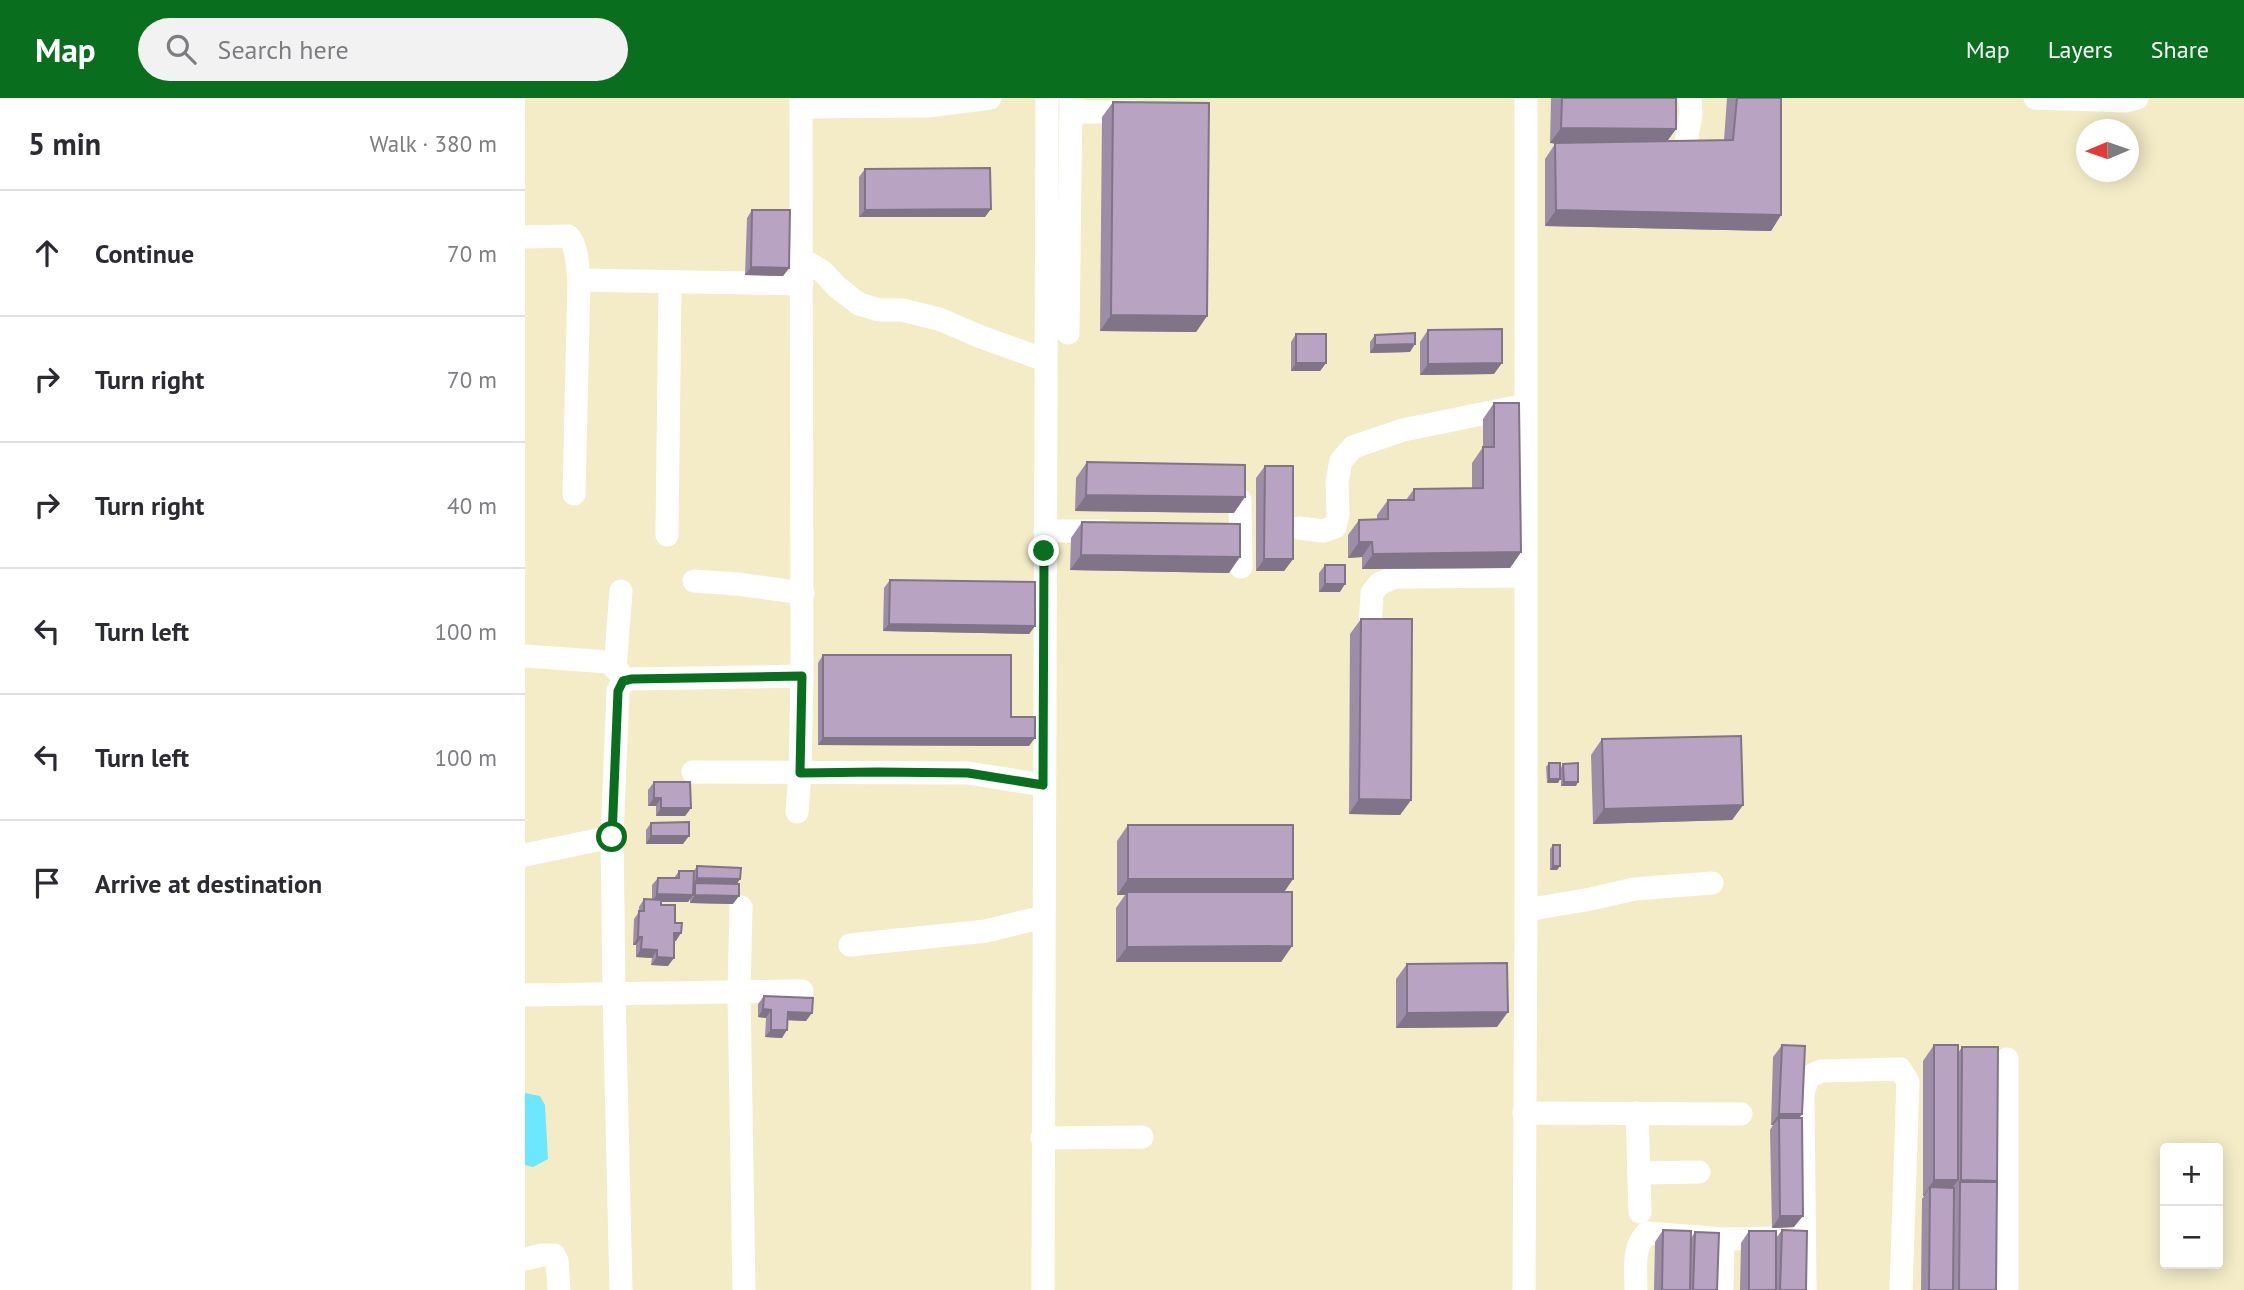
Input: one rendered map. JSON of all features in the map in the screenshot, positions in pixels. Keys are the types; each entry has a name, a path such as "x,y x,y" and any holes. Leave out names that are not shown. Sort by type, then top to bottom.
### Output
{"street":[{"path":"797,812 803,593 801,103 927,106 990,98"},
{"path":"1043,1290 1047,98"},
{"path":"1524,1290 1526,98"},
{"path":"1642,157 1664,158 1684,153 1691,114 1690,98"},
{"path":"2035,98 2126,102 2137,98"},
{"path":"1068,333 1071,105 1150,112"},
{"path":"1526,148 1553,150"},
{"path":"525,237 568,236 573,240 579,280 575,494"},
{"path":"802,259 823,272 837,288 859,304 879,310 902,310 939,319 1045,360"},
{"path":"579,280 802,284"},
{"path":"667,535 670,282"},
{"path":"1299,528 1323,531 1335,527 1341,461 1353,447 1403,430 1526,405"},
{"path":"1240,500 1241,567"},
{"path":"1212,530 1240,530"},
{"path":"1045,531 1128,531"},
{"path":"1370,628 1372,593 1379,584 1395,578 1526,576"},
{"path":"694,581 803,593"},
{"path":"621,591 612,837 621,1290"},
{"path":"525,656 609,662 619,674 632,679 802,676"},
{"path":"693,772 968,773 1043,785"},
{"path":"525,855 612,837"},
{"path":"1526,910 1591,899 1634,888 1711,883"},
{"path":"741,907 739,992 744,1290"},
{"path":"850,945 986,931 1043,917"},
{"path":"525,995 802,991"},
{"path":"2007,1059 2007,1290"},
{"path":"1805,1290 1803,1093 1808,1077 1821,1071 1900,1069 1908,1082 1901,1290"},
{"path":"1524,1113 1741,1114"},
{"path":"1637,1113 1640,1212"},
{"path":"1042,1138 1142,1137"},
{"path":"1639,1173 1699,1172"},
{"path":"1636,1290 1637,1250 1640,1240 1647,1233 1723,1239 1805,1238"},
{"path":"1722,1290 1723,1239"},
{"path":"525,1259 554,1255 557,1261 559,1290"}],"water":[{"path":"525,1093 540,1096 545,1105 548,1159 533,1167 525,1165"}],"building":[{"path":"1562,98 1676,98 1676,129 1561,128"},
{"path":"1737,98 1781,98 1781,215 1556,210 1555,143 1733,140"},
{"path":"1113,102 1209,103 1207,316 1111,315"},
{"path":"990,168 991,209 865,210 865,169"},
{"path":"752,210 790,210 789,268 751,267"},
{"path":"1502,329 1502,363 1428,364 1428,330"},
{"path":"1415,333 1415,344 1375,345 1375,335"},
{"path":"1296,334 1326,334 1326,363 1296,363"},
{"path":"1494,403 1519,403 1521,552 1373,554 1372,542 1359,542 1359,520 1388,519 1388,500 1414,500 1414,489 1483,488 1483,447 1494,447"},
{"path":"1087,462 1245,465 1245,497 1086,495"},
{"path":"1265,466 1293,466 1293,559 1264,559"},
{"path":"1082,522 1240,524 1240,557 1081,555"},
{"path":"1325,565 1345,565 1345,584 1325,584"},
{"path":"890,580 1035,582 1035,626 889,624"},
{"path":"1361,619 1412,619 1411,800 1359,799"},
{"path":"823,655 1011,655 1011,717 1035,717 1035,738 823,738"},
{"path":"1741,736 1743,805 1604,809 1602,739"},
{"path":"1549,763 1560,763 1560,779 1549,779"},
{"path":"1578,763 1578,782 1564,782 1563,764"},
{"path":"654,782 690,782 691,808 661,808 661,798 654,798"},
{"path":"689,822 689,836 651,836 651,823"},
{"path":"1128,825 1293,825 1293,879 1128,879"},
{"path":"1553,845 1560,845 1560,866 1553,866"},
{"path":"697,866 741,868 740,879 697,878"},
{"path":"679,871 694,871 693,895 657,894 658,878 679,878"},
{"path":"695,883 739,884 739,896 695,895"},
{"path":"1127,892 1292,892 1292,946 1127,947"},
{"path":"644,899 661,900 661,905 675,905 675,923 682,923 681,933 674,933 674,958 657,957 657,950 641,949 642,937 638,937 639,911 644,911"},
{"path":"1507,963 1508,1012 1407,1013 1407,964"},
{"path":"764,996 813,998 812,1013 788,1012 787,1030 771,1030 771,1010 763,1009"},
{"path":"1782,1045 1805,1046 1802,1114 1779,1114"},
{"path":"1934,1045 1958,1045 1958,1180 1934,1180"},
{"path":"1962,1047 1998,1047 1997,1181 1961,1180"},
{"path":"1779,1118 1802,1118 1803,1216 1780,1216"},
{"path":"1960,1182 1997,1182 1996,1290 1959,1290"},
{"path":"1930,1187 1954,1188 1953,1290 1929,1290"},
{"path":"1663,1230 1691,1231 1690,1290 1662,1290"},
{"path":"1782,1230 1807,1231 1806,1290 1780,1290"},
{"path":"1749,1231 1776,1231 1776,1290 1749,1290"},
{"path":"1695,1232 1719,1233 1717,1290 1693,1290"}],"route":[{"path":"612,837 618,691 623,681 632,679 802,676 800,773 968,773 1043,785 1044,551"}]}
